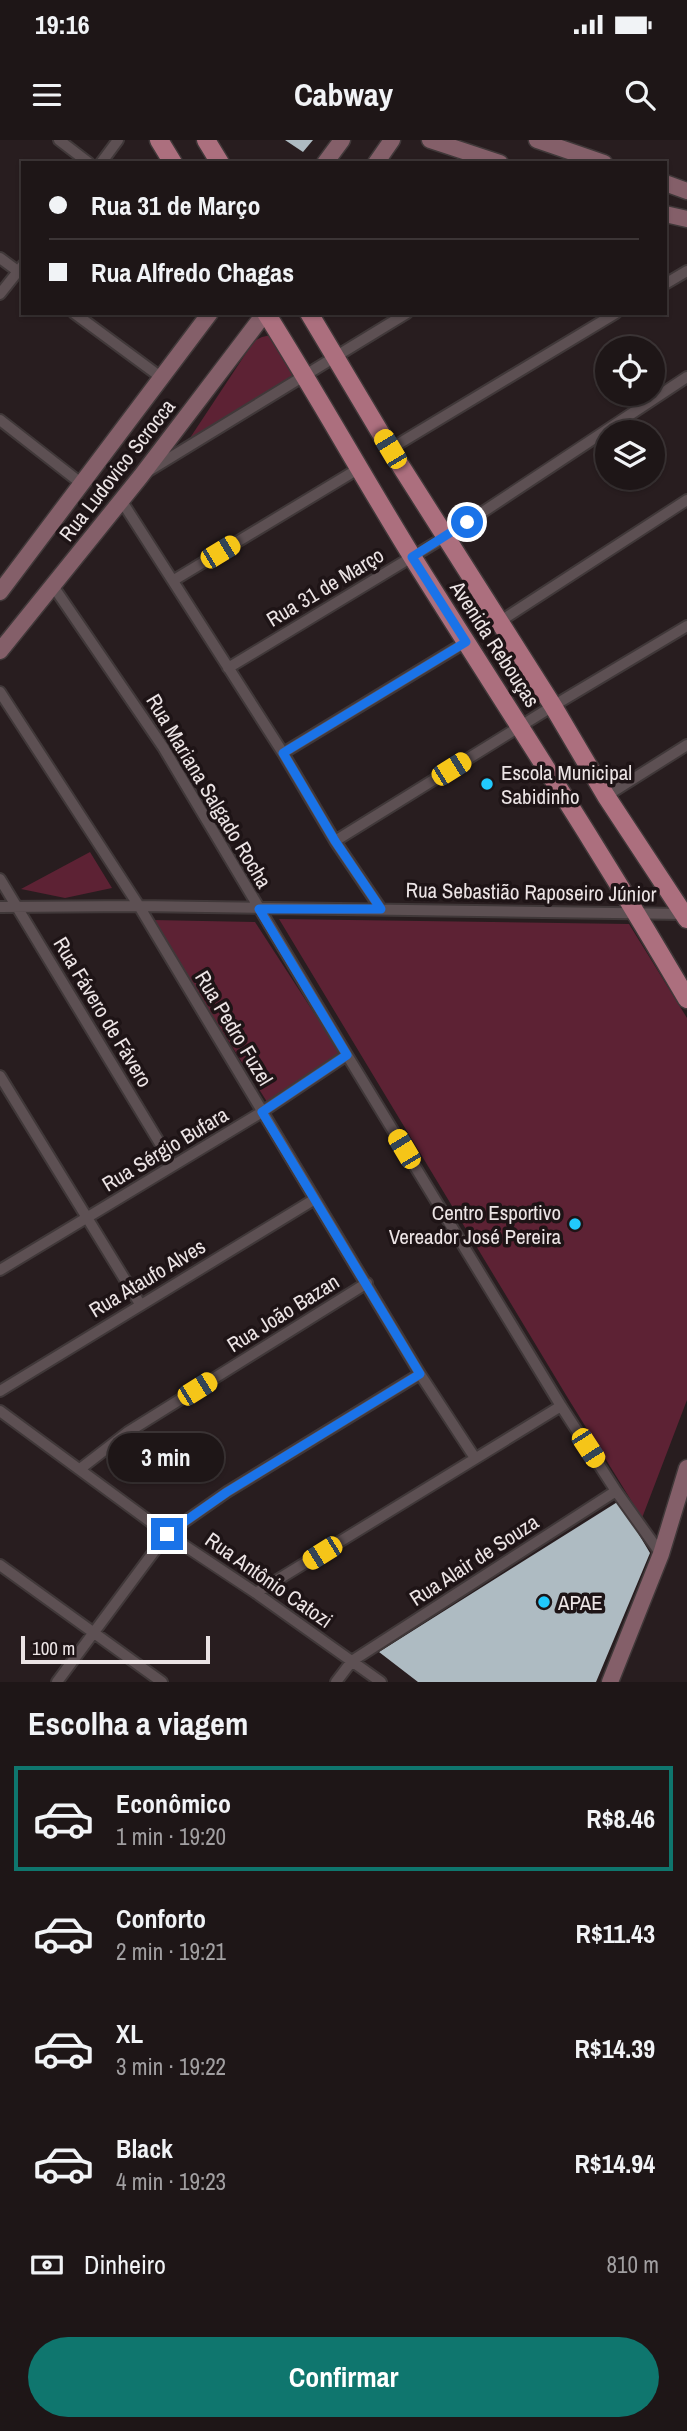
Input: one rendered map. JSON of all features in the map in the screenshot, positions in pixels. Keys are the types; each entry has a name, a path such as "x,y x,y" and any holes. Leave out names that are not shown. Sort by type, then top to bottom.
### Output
{"main road":[{"path":"159,140 172,161"},
{"path":"206,140 219,161"},
{"name":"Avenida Rebouças","path":"266,315 412,557 637,913 687,999"},
{"name":"Avenida Rebouças","path":"310,315 390,449 553,706 606,796 686,917"}],"street":[{"path":"59,140 86,161"},
{"path":"102,161 118,140"},
{"path":"326,161 342,140"},
{"path":"377,161 392,140"},
{"path":"430,140 470,159"},
{"path":"537,140 598,161"},
{"path":"667,184 687,191"},
{"path":"667,214 687,219"},
{"path":"0,258 21,271 0,294"},
{"path":"667,283 687,271"},
{"path":"77,315 162,378"},
{"name":"Rua Ludovico Scrocca","path":"2,587 209,315"},
{"name":"Rua Ludovico Scrocca","path":"0,651 141,476 263,315"},
{"path":"141,476 404,315"},
{"path":"390,449 613,315"},
{"name":"Rua 31 de Março","path":"228,668 445,537 687,377"},
{"path":"0,420 82,484"},
{"path":"174,580 358,469"},
{"path":"121,500 283,753 335,841 381,909"},
{"path":"499,622 687,500"},
{"name":"Rua Mariana Salgado Rocha","path":"53,586 163,747 561,1406 661,1554"},
{"path":"335,841 687,626"},
{"path":"283,753 466,642"},
{"name":"Rua Pedro Fuzel","path":"0,692 139,906 420,1374 475,1458"},
{"path":"606,796 687,745"},
{"name":"Rua Fávero de Fávero","path":"0,879 173,1165"},
{"name":"Rua Sebastião Raposeiro Júnior","path":"0,907 381,909 637,913 686,917"},
{"name":"Rua Sérgio Bufara","path":"0,1270 262,1112 347,1055"},
{"path":"0,1076 140,1304"},
{"name":"Rua Ataufo Alves","path":"0,1391 315,1199"},
{"name":"Rua João Bazan","path":"80,1469 128,1432 367,1283"},
{"path":"57,1682 167,1534 238,1485 420,1374"},
{"path":"256,1593 561,1406"},
{"name":"Rua Antônio Catozi","path":"0,1412 167,1534 381,1682"},
{"path":"610,1682 661,1554 687,1468"},
{"name":"Rua Alair de Souza","path":"336,1682 352,1661 616,1491"},
{"path":"0,1565 162,1682"}],"shaded area":[{"path":"271,335 294,377 186,444 254,341"},
{"path":"90,852 112,888 65,898 21,889"},
{"name":"Centro Esportivo Vereador José Pereira","path":"279,919 629,924 687,1018 687,1400 642,1518 566,1395"},
{"path":"152,920 255,922 340,1053 269,1105"}],"building":[{"path":"285,140 313,140 303,152"},
{"name":"APAE","path":"619,1501 650,1553 596,1682 418,1682 379,1652"}],"place":[{"name":"Escola Municipal Sabidinho","path":"487,784"},
{"name":"Centro Esportivo Vereador José Pereira","path":"575,1224"},
{"name":"APAE","path":"544,1602"}],"route":[{"path":"167,1534 227,1492 420,1374 262,1112 347,1055 259,909 381,909 335,841 283,753 466,642 412,557 467,522"}]}
